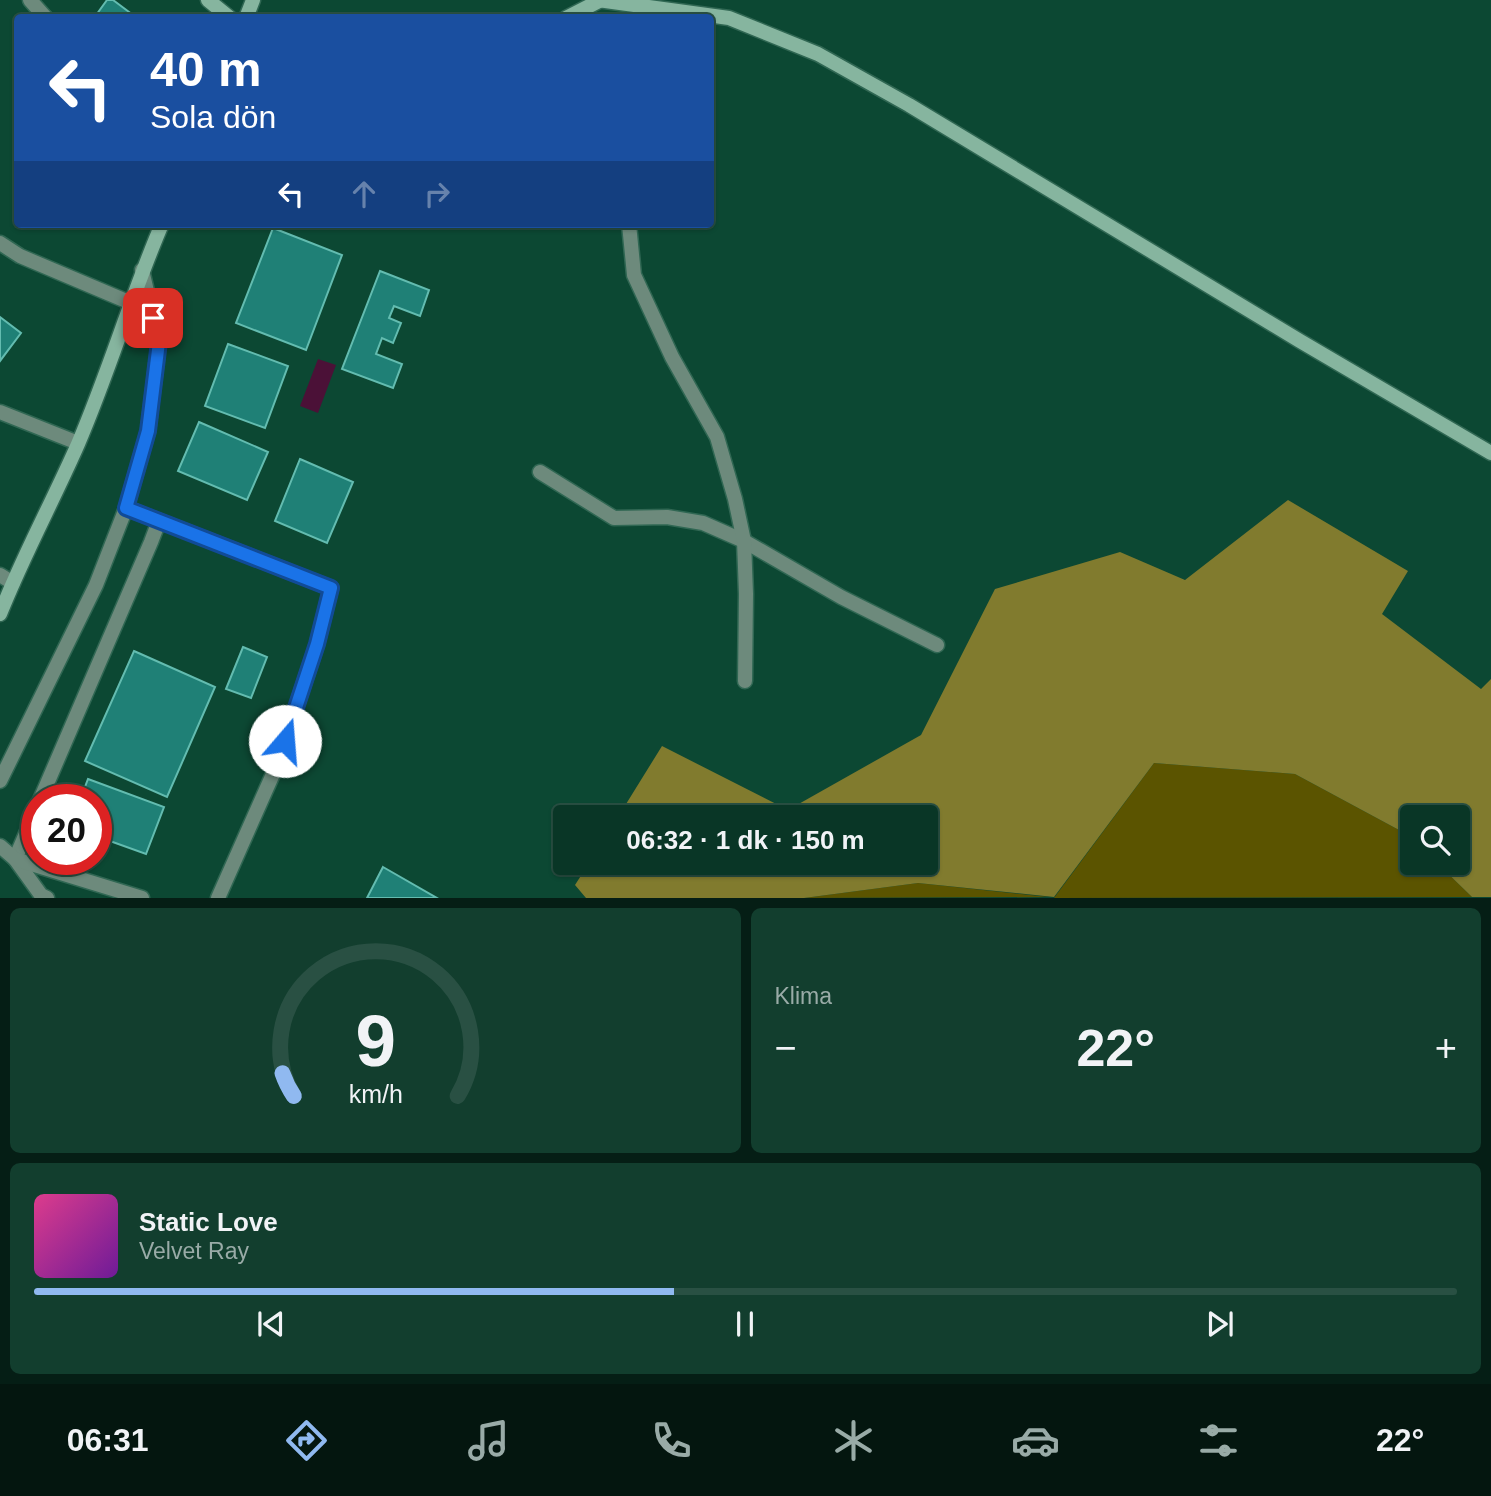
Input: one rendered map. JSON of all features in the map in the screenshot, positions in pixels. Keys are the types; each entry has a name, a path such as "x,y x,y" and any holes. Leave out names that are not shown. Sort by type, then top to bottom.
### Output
{"street":[{"path":"30,0 42,14"},
{"path":"208,0 225,14"},
{"path":"573,14 599,0 700,14"},
{"path":"714,16 729,18 818,54 909,105 1276,327 1491,453"},
{"path":"0,614 6,579 78,443 160,228"},
{"path":"629,228 634,275 672,357 716,437 735,499 744,541 746,681"},
{"path":"0,243 20,256 131,303"},
{"path":"0,781 96,585 126,508 148,431 159,342 142,270"},
{"path":"0,412 78,443"},
{"path":"540,472 614,518 667,517 703,523 744,541 841,597 937,645"},
{"path":"126,508 331,588 317,644 277,765 218,898"},
{"path":"47,784 159,521"},
{"path":"15,859 21,845"},
{"path":"0,846 15,859 41,895 47,898"},
{"path":"15,859 142,898"}],"shaded area":[{"path":"318,359 336,365 318,413 300,406"},
{"path":"1288,500 1408,571 1382,614 1481,689 1491,679 1491,897 1472,897 1449,875 1470,875 1470,805 1400,805 1400,831 1295,774 1154,763 1054,897 918,883 804,898 586,898 575,885 581,875 938,875 938,805 797,805 921,735 995,589 1120,552 1185,580"},
{"path":"662,746 778,805 625,805"},
{"path":"1154,763 1295,774 1400,831 1400,875 1449,875 1472,897 1054,898"},
{"path":"918,883 1048,897 804,898"}],"building":[{"path":"107,0 113,0 132,14 97,14"},
{"path":"273,228 342,255 306,350 236,323"},
{"path":"380,271 429,290 420,316 394,306 389,318 401,323 393,343 382,338 376,354 402,364 393,388 342,369"},
{"path":"0,317 21,333 0,361"},
{"path":"228,344 288,366 265,428 205,406"},
{"path":"199,422 268,452 247,500 178,471"},
{"path":"300,459 353,482 327,543 275,521"},
{"path":"243,647 267,657 251,698 226,689"},
{"path":"134,651 215,687 167,797 85,761"},
{"path":"88,779 102,784 86,784"},
{"path":"112,788 164,807 146,854 112,842"},
{"path":"383,867 437,898 367,898"}],"route":[{"path":"153,318 159,342 148,431 126,508 331,588 317,644 285,741"}]}
